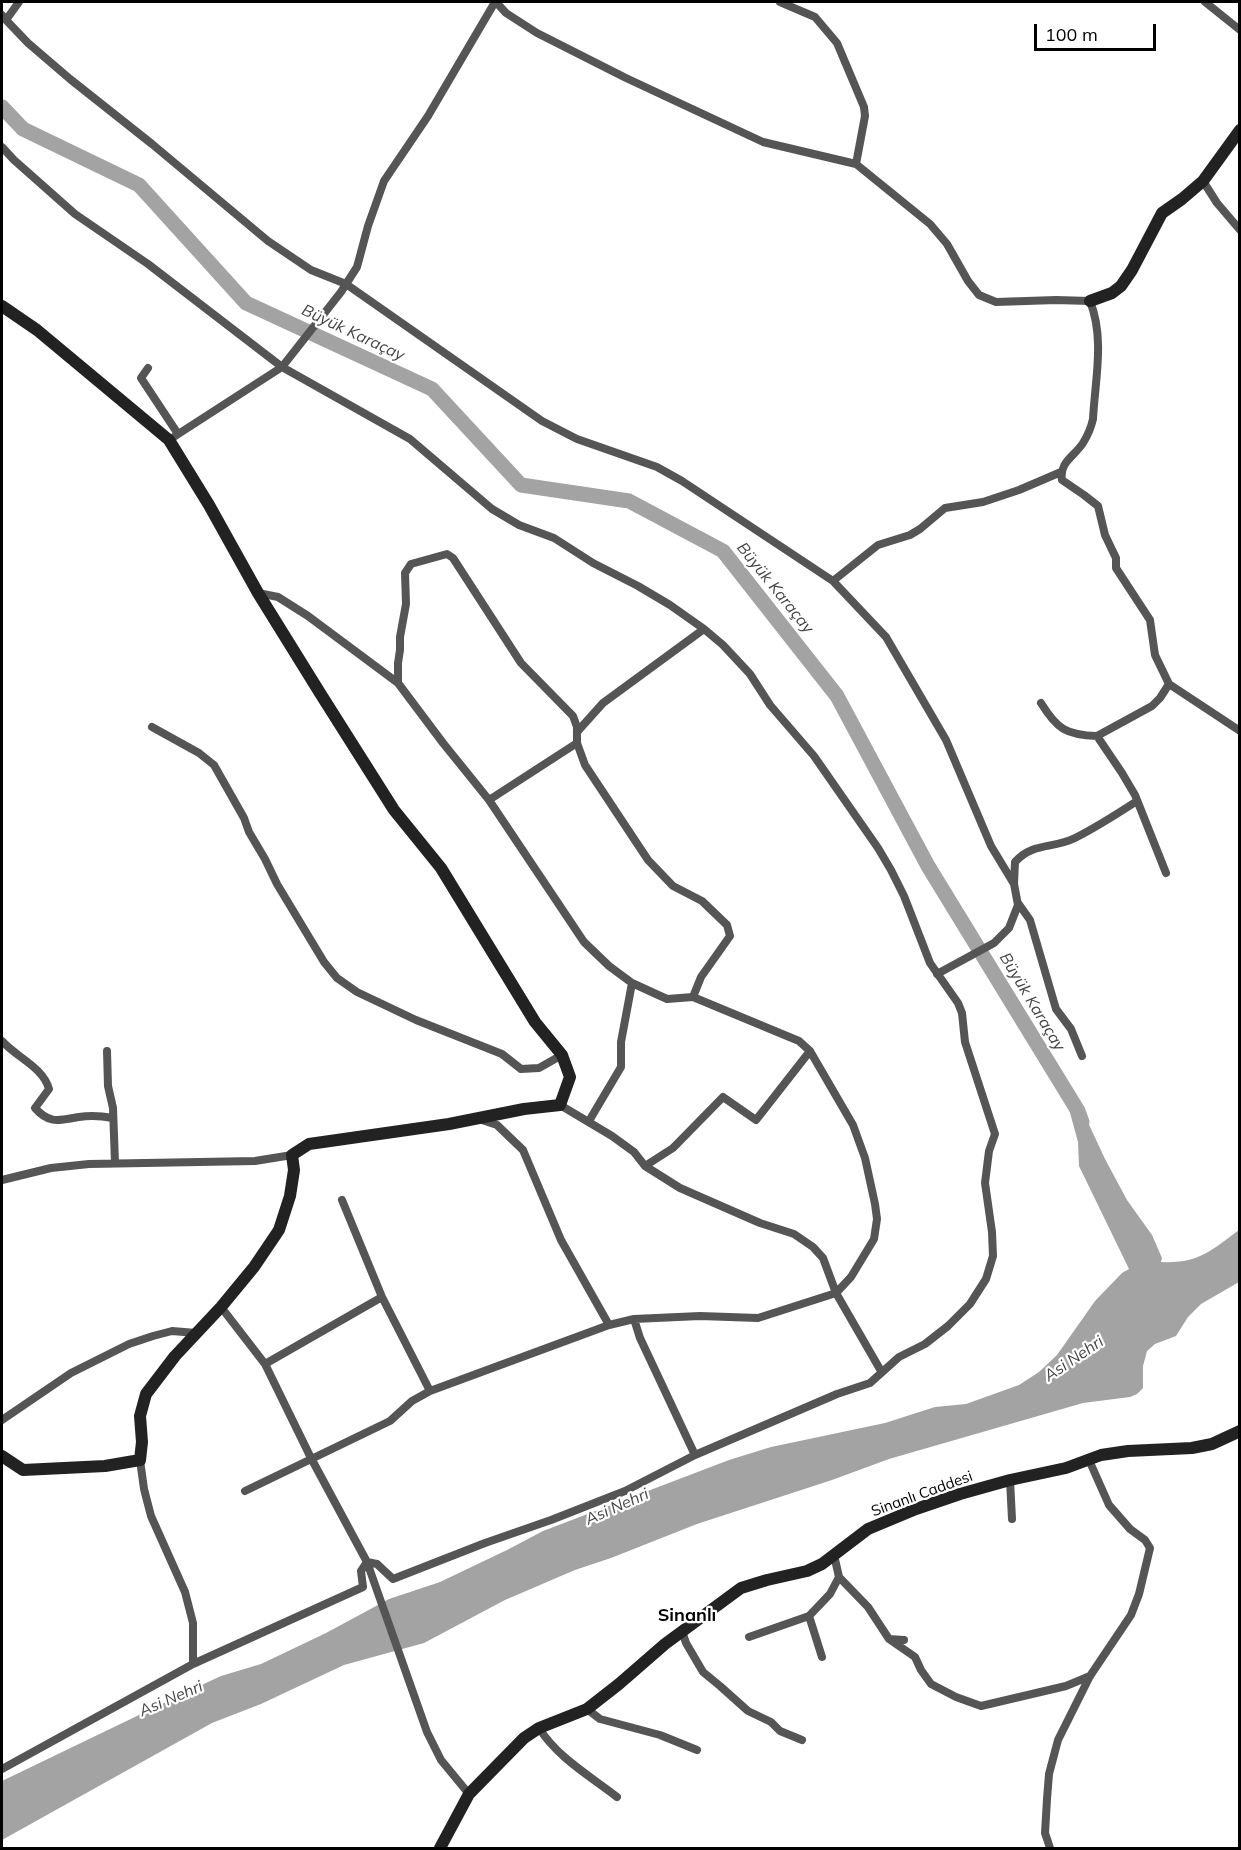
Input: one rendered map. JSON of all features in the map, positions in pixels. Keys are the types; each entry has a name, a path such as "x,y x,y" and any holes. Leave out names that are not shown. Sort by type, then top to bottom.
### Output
{"street":[{"path":"19,2 4,17 28,43 268,241 311,270 346,284 542,421 577,440 657,467 682,481 833,581 886,637 946,740 991,846 1014,884"},
{"path":"174,437 282,367 341,292 357,267 384,181 428,116 496,2 506,13 537,33 626,78 764,142 856,164 930,224 947,244 968,281 979,295 996,302 1090,301 1112,293 1121,286 1162,213 1203,181 1239,130"},
{"path":"780,2 815,17 837,43 864,107 865,116 856,164"},
{"path":"1205,2 1239,30"},
{"path":"2,147 75,214 148,264 282,367 410,439 492,509 519,525 554,538 593,563 639,586 670,605 723,645 750,674 770,705 814,756 878,848 904,896 930,963 958,1003 962,1013 965,1042 995,1134 989,1151 985,1183 993,1256 986,1279 970,1304 940,1332 924,1344 899,1357 870,1383 837,1394 695,1455 625,1491 551,1521 485,1543 393,1579 377,1564 367,1562"},
{"path":"1203,181 1239,230"},
{"path":"1090,301 1099,335 1093,420 1090,432 1082,445 1067,459 1061,472 1062,480 1098,507 1116,558 1116,568 1150,620 1155,655 1169,684 1239,731"},
{"path":"2,306 37,330 174,437"},
{"path":"148,368 141,378 258,593 394,810 441,868 535,1022 562,1055 570,1077 560,1105"},
{"path":"833,581 878,545 910,535 945,508 983,502 1061,472"},
{"path":"398,683 400,637 406,604 405,573 411,564 447,554 453,558 521,663 573,716 577,727 577,743 585,765 648,860 673,886 702,901 727,925 730,936 701,977 693,997"},
{"path":"245,1491 390,1421 412,1401 430,1391 609,1325 634,1319 700,1316 758,1318 836,1293 851,1277 874,1239 877,1219 865,1158 853,1125 810,1051 799,1041 693,997 667,999 632,983 609,966 584,942 489,800 442,743 398,683 308,616 278,597 258,593"},
{"path":"577,732 603,703 704,629"},
{"path":"1041,703 1051,720 1062,729 1097,736 1152,706 1169,684"},
{"path":"152,727 199,753 214,765 277,884 324,962 337,978 357,992 416,1020 502,1054 521,1069 539,1068 562,1055"},
{"path":"1097,736 1122,773 1137,801 1166,873"},
{"path":"489,800 577,743"},
{"path":"1082,1056 1071,1029 1056,1009 1030,920 1018,903 1014,884 1015,862 1022,854 1037,847 1060,845 1075,838 1137,801"},
{"path":"937,974 994,943 1009,928 1018,903"},
{"path":"589,1121 621,1067 621,1042 632,983"},
{"path":"2,1041 47,1080 49,1089 35,1108 42,1117 59,1122 89,1116 113,1118"},
{"path":"106,1051 106,1070 113,1108 115,1163"},
{"path":"645,1166 673,1148 723,1097 756,1120 810,1051"},
{"path":"2,1180 51,1168 115,1163 244,1162 292,1155 309,1144 560,1105 589,1121 634,1152 645,1166 680,1188 760,1223 794,1234 813,1247 823,1258 836,1293 881,1371"},
{"path":"478,1119 497,1125 523,1150 561,1240 609,1325"},
{"path":"193,1664 193,1623 185,1592 151,1516 144,1490 140,1460 142,1403 146,1394 175,1356 254,1267 279,1230 290,1196 294,1170 292,1155"},
{"path":"342,1200 382,1297 430,1391"},
{"path":"265,1364 382,1297"},
{"path":"220,1307 265,1364 310,1458 367,1562 432,1741 441,1760 469,1794"},
{"path":"634,1319 640,1338 695,1455"},
{"path":"2,1420 71,1373 129,1344 172,1331 196,1333"},
{"name":"Sinanlı Caddesi","path":"440,1848 469,1794 524,1738 538,1728 587,1709 664,1644 741,1588 807,1571 822,1564 868,1529 916,1509 1010,1480 1066,1468 1101,1455 1128,1451 1192,1448 1212,1444 1239,1431"},
{"path":"2,1456 23,1470 105,1466 140,1460"},
{"path":"1050,1848 1045,1833 1049,1774 1058,1740 1090,1676 1131,1615 1139,1594 1149,1548 1145,1540 1130,1529 1109,1505 1089,1460"},
{"path":"1010,1480 1012,1519"},
{"path":"834,1555 839,1577 868,1607 889,1639 915,1657 931,1684 956,1697 981,1706 1066,1686 1090,1676"},
{"path":"2,1769 193,1664 363,1587 361,1571 367,1562"},
{"path":"749,1637 809,1616 831,1594 839,1577"},
{"path":"809,1616 822,1657"},
{"path":"682,1631 686,1643 703,1672 748,1711 771,1722 780,1731 802,1740"},
{"path":"889,1639 904,1640"},
{"path":"587,1709 600,1719 660,1736 697,1750"},
{"path":"538,1728 563,1755 617,1797"}],"water":[{"name":"Asi Nehri","path":"1078,1101 1127,1200 1152,1235 1162,1258 1161,1262 1184,1261 1203,1255 1239,1230 1239,1282 1201,1304 1188,1317 1176,1336 1155,1344 1147,1351 1143,1366 1143,1388 1137,1394 1130,1397 1083,1403 889,1459 697,1524 575,1570 505,1600 424,1643 344,1665 261,1704 212,1723 2,1840 2,1781 221,1676 261,1664 389,1599 440,1582 543,1531 729,1460 771,1447 885,1423 935,1407 966,1404 1019,1385 1039,1372 1057,1355 1095,1301 1122,1273 1129,1269 1079,1166 1078,1142 1069,1109 1073,1103"}],"waterway":[{"name":"Büyük Karaçay","path":"2,107 23,129 139,185 246,303 432,389 521,485 629,501 723,551 837,696 928,866 1078,1111 1082,1122"}],"district":[{"name":"Sinanlı","path":"687,1616"}]}
